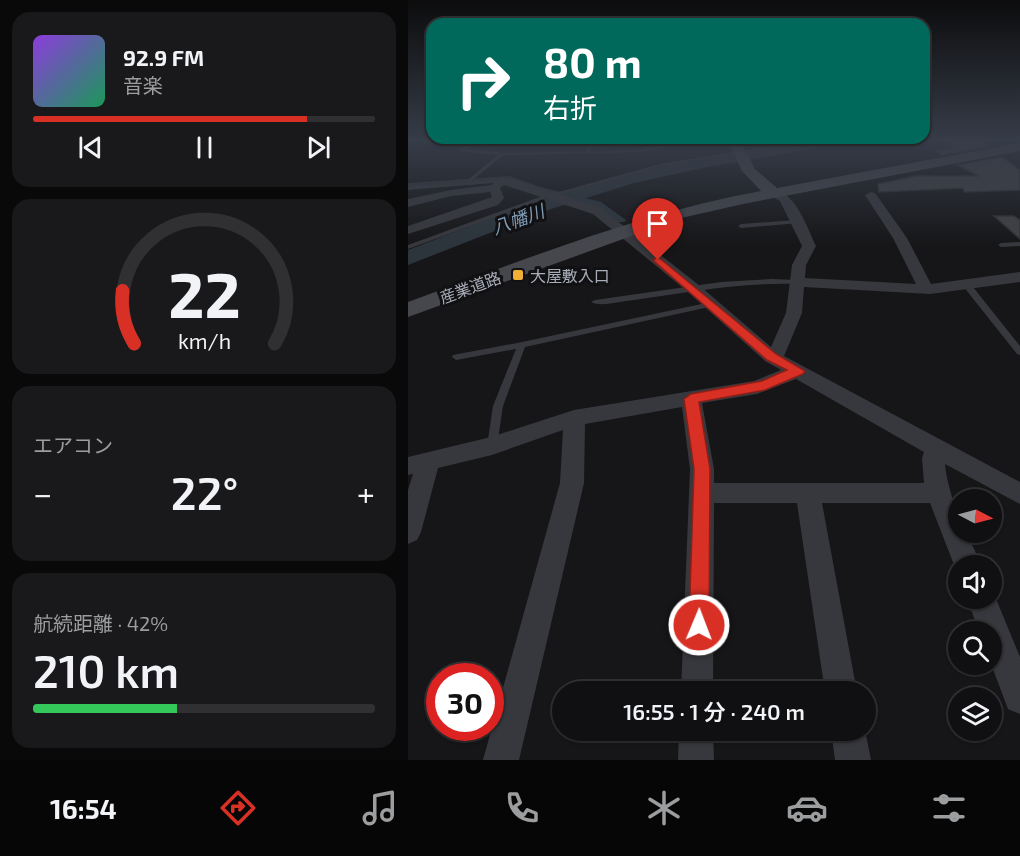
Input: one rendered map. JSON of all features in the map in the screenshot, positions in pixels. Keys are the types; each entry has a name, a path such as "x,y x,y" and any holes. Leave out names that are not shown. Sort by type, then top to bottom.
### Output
{"street":[{"path":"753,175 773,194 785,199 809,246 799,265 794,313 779,350 772,357"},
{"name":"産業道路","path":"408,310 623,231 695,209 870,175"},
{"path":"408,203 512,182 597,211 694,289 772,357 1020,494"},
{"path":"408,230 494,202 498,198 498,184"},
{"path":"871,195 900,238 926,289"},
{"path":"797,282 926,289 1020,277"},
{"path":"408,532 418,464 492,446 574,418 765,385 798,371"},
{"path":"691,399 701,456 702,493 697,681"},
{"path":"501,760 572,483 574,418"},
{"path":"938,448 933,460 939,493 964,555"},
{"path":"702,493 939,493"},
{"path":"808,493 839,681"},
{"path":"985,609 1020,697"},
{"path":"696,741 696,760"},
{"path":"850,741 853,760"}],"lane":[{"path":"467,182 475,175"},
{"path":"408,247 626,175"},
{"path":"408,188 467,182 498,184"},
{"path":"741,226 797,222"},
{"path":"1001,245 1020,244"},
{"path":"595,302 737,282 797,282"},
{"path":"966,284 1020,352"},
{"path":"456,357 711,304"},
{"path":"492,446 498,406 522,345"}],"building":[{"path":"1020,175 1020,190 965,192 962,188 879,192 878,184 916,176"},
{"path":"994,216 1014,216 1020,220 1020,239"}],"waterway":[{"name":"八幡川","path":"408,258 544,205 643,175"},
{"path":"408,186 509,179 537,189 597,204 620,220"}],"place":[{"name":"大屋敷入口","path":"518,275"}],"route":[{"path":"658,260 772,357 798,371 765,385 691,399 702,469 699,625"}]}
